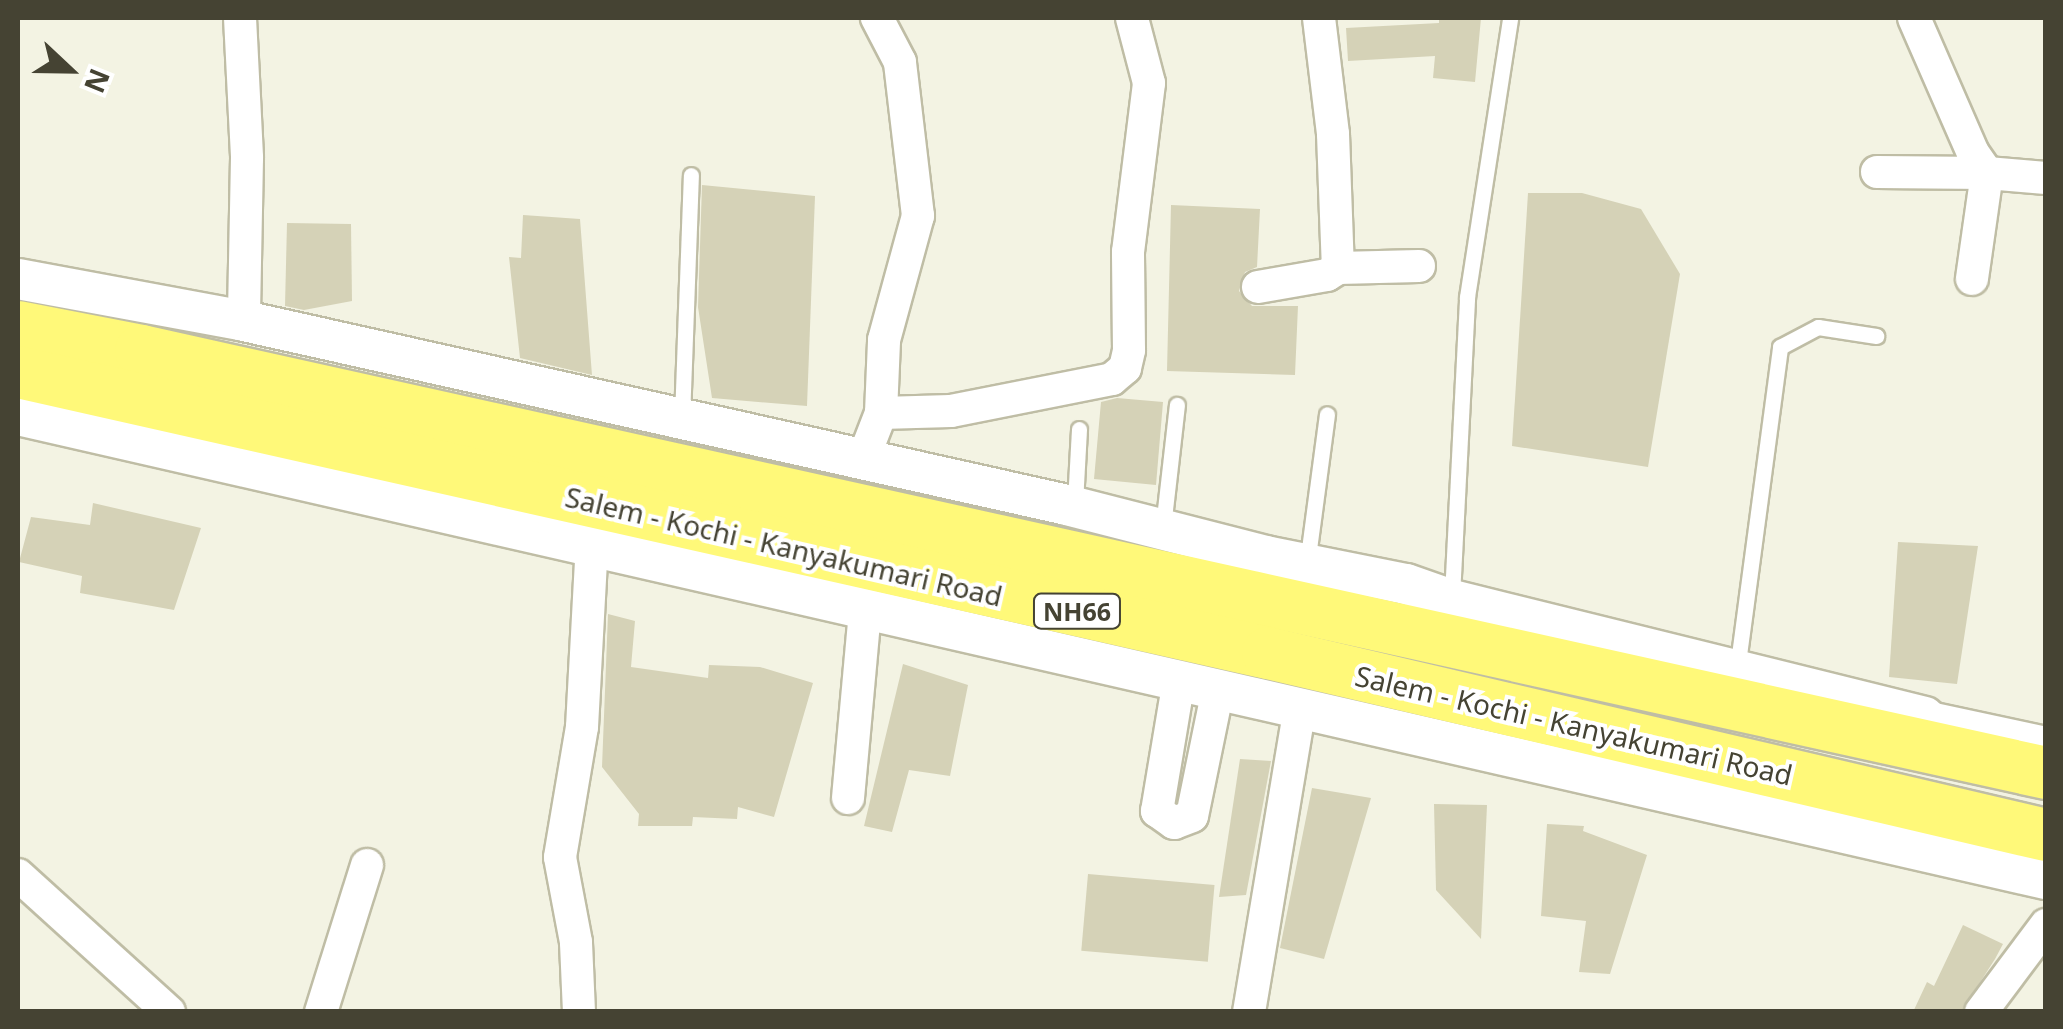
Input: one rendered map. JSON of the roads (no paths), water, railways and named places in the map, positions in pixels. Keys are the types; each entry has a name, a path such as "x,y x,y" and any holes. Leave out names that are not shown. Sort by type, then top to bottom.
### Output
{"highway":[{"name":"Salem - Kochi - Kanyakumari Road","path":"18,327 138,325 1094,529 1729,686 2046,773"},
{"name":"Salem - Kochi - Kanyakumari Road","path":"18,372 104,414 1356,697 1706,758 2046,834"},
{"path":"1706,758 1729,686"}],"street":[{"path":"240,18 247,158 244,321"},
{"path":"862,462 881,413 884,340 918,216 900,62 878,18"},
{"path":"881,413 951,410 1112,378 1125,368 1129,350 1128,252 1149,83 1132,18"},
{"path":"1319,18 1332,134 1338,268"},
{"path":"1914,18 1974,154 1987,173 1972,279"},
{"path":"1877,172 2046,178"},
{"path":"1258,287 1327,275 1338,268 1420,266"},
{"name":"Salem - Kochi - Kanyakumari Road","path":"18,280 138,325"},
{"path":"138,325 244,321 862,462 1094,529 1163,527 1306,564 1406,584 1729,686 1924,717 2046,743"},
{"path":"104,414 592,545 865,611 1300,707 1356,697 2046,879"},
{"name":"Salem - Kochi - Kanyakumari Road","path":"18,416 104,414"},
{"path":"579,1012 576,942 560,857 582,727 592,545"},
{"path":"848,798 865,611"},
{"path":"1249,1012 1300,707"},
{"path":"321,1012 367,864"},
{"path":"18,875 169,1012"},
{"path":"1981,1012 2046,925"}],"lane":[{"path":"1452,600 1467,297 1510,18"},
{"path":"682,422 691,175"},
{"path":"1729,686 1780,347 1818,327 1876,336"},
{"path":"1163,527 1176,405"},
{"path":"1306,564 1327,414"},
{"path":"1079,428 1094,529"}]}
